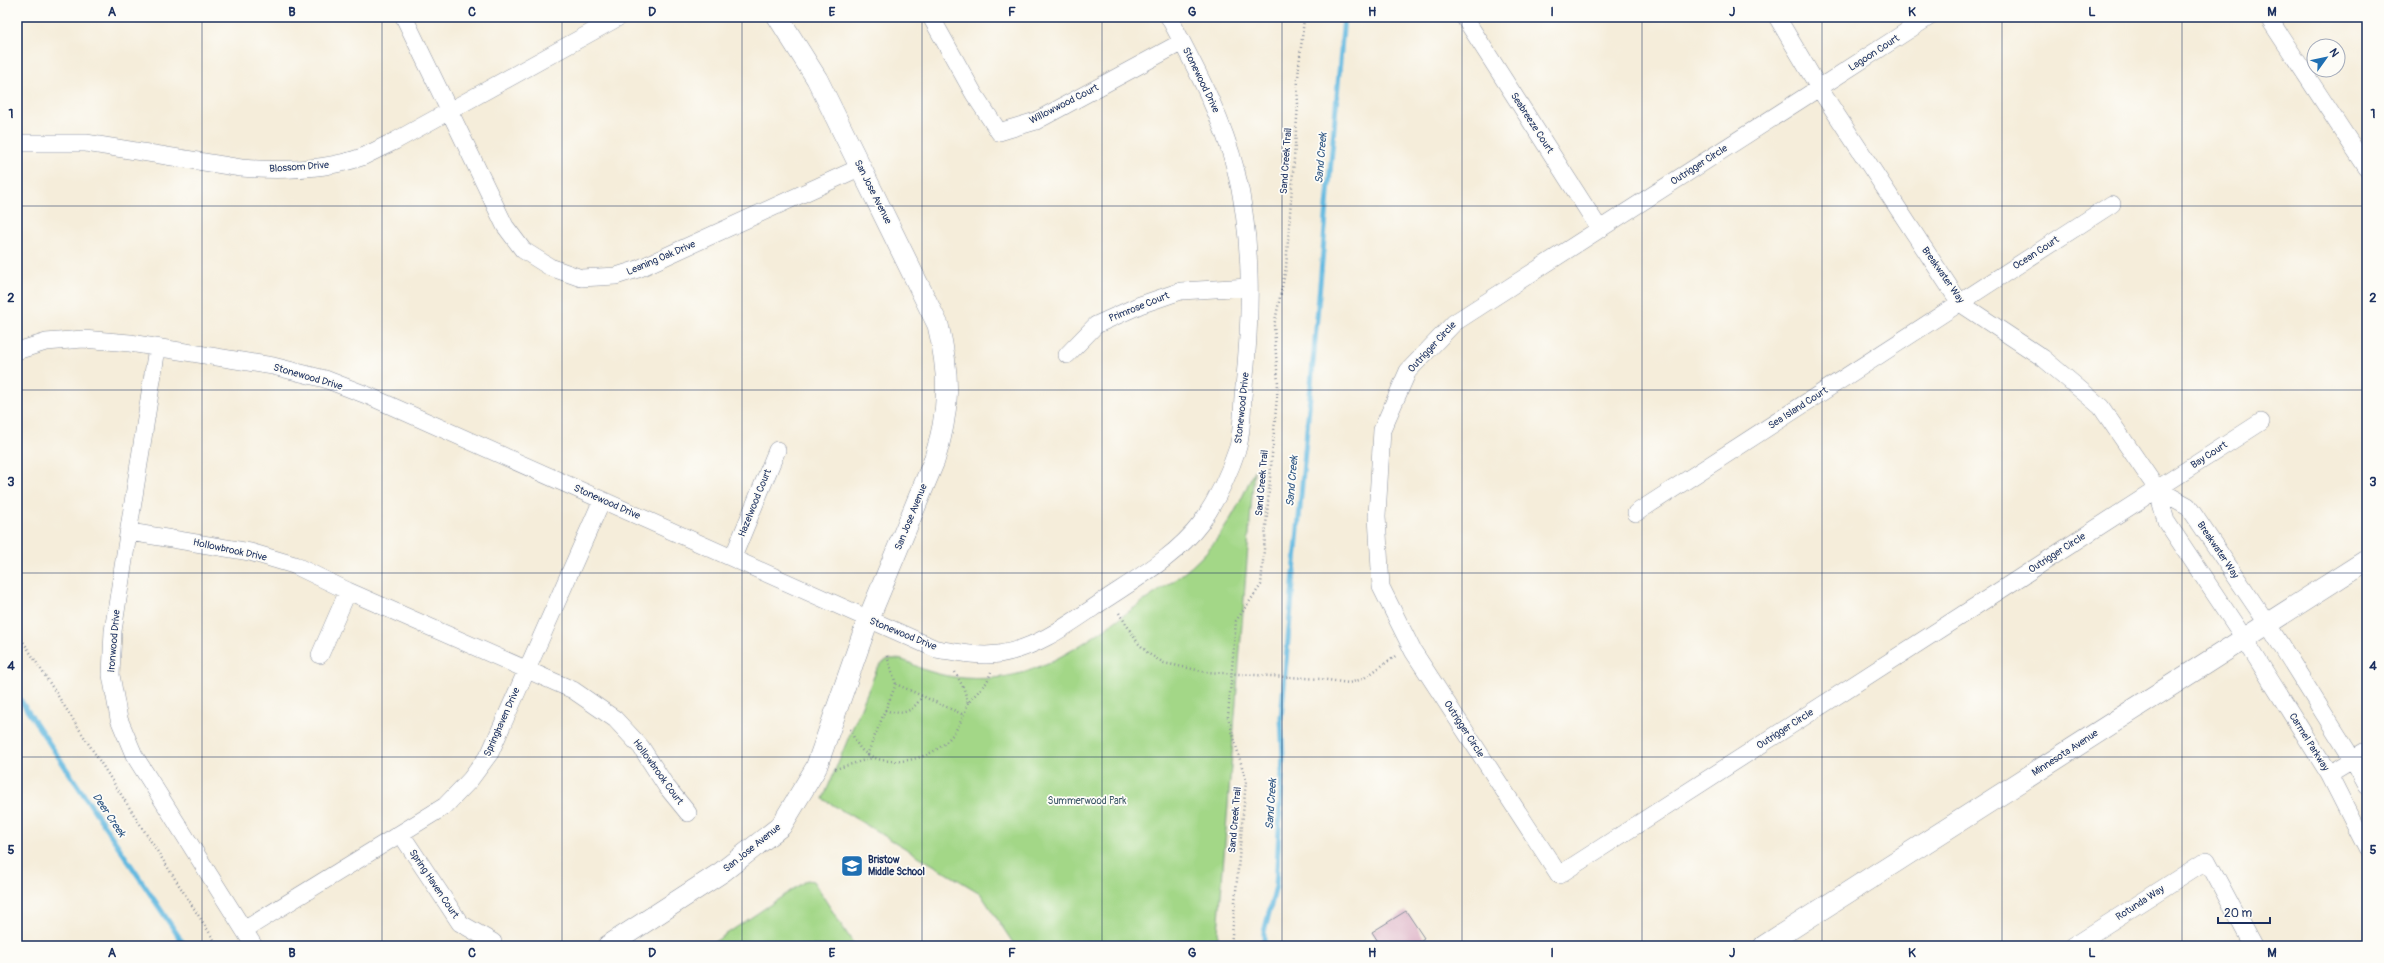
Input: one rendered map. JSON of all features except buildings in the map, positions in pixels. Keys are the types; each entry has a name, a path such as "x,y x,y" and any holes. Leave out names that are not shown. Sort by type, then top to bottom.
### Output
{"street":[{"name":"Leaning Oak Drive","path":"404,17 505,226 523,250 550,267 581,278 616,276 638,269 861,167"},
{"name":"Blossom Drive","path":"17,143 86,143 241,168 265,170 330,165 362,157 450,111 618,17"},
{"name":"San Jose Avenue","path":"608,946 722,872 781,826 816,768 868,620 934,461 942,435 948,397 946,358 938,325 818,79 778,17"},
{"name":"Willowwood Court","path":"931,17 974,94 999,132 1036,121 1182,42"},
{"name":"Stonewood Drive","path":"17,351 46,342 83,339 157,348 273,366 325,379 369,396 733,557 868,620 936,649 969,654 998,654 1036,643 1140,576 1174,551 1200,524 1223,486 1238,445 1246,365 1249,287 1244,212 1236,171 1219,118 1200,73 1169,17"},
{"name":"Seabreeze Court","path":"1464,17 1599,228"},
{"name":"Breakwater Way","path":"1777,17 1819,88 1960,303 2043,358 2101,407 2157,489 2166,521 2244,638"},
{"name":"Lagoon Court","path":"1819,88 1929,17"},
{"path":"2268,17 2367,168"},
{"name":"Outrigger Circle","path":"1819,88 1454,322 1408,371 1382,430 1377,516 1381,587 1411,646 1559,875 2157,489"},
{"name":"Ocean Court","path":"1960,303 2112,204"},
{"name":"Primrose Court","path":"1067,355 1096,325 1140,305 1181,291 1249,287"},
{"name":"Sea Island Court","path":"1636,513 1960,303"},
{"name":"Ironwood Drive","path":"157,348 130,532 113,631 111,675 118,719 134,755 254,946"},
{"name":"Bay Court","path":"2157,489 2261,422"},
{"name":"Hazelwood Court","path":"733,557 777,450"},
{"name":"Breakwater Way","path":"2157,489 2188,506 2267,623"},
{"name":"Springhaven Drive","path":"244,930 445,806 470,780 490,753 602,500"},
{"name":"Hollowbrook Drive","path":"130,532 250,552 294,565 348,591 526,669"},
{"name":"Minnesota Avenue","path":"1764,946 2367,560"},
{"path":"320,655 348,591"},
{"path":"2267,623 2360,755 2367,786"},
{"name":"Carmel Parkway","path":"2244,638 2329,774 2367,849"},
{"name":"Hollowbrook Court","path":"526,669 587,698 616,719 641,747 666,786 688,813"},
{"path":"2329,774 2360,755"},
{"name":"Spring Haven Court","path":"401,834 460,923 493,942"},
{"name":"Rotunda Way","path":"2073,946 2207,860 2253,946"}],"path":[{"name":"Sand Creek Trail","path":"1231,946 1246,781 1228,716 1231,673 1236,620 1262,586 1278,384 1274,326 1286,268 1298,104 1296,81 1301,60 1304,17"},
{"path":"1269,326 1274,326"},
{"path":"1119,613 1138,643 1149,654 1164,663 1207,672 1321,679 1349,683 1363,679 1411,646"},
{"path":"17,632 218,946"},
{"path":"867,754 896,684 887,656"},
{"path":"956,672 964,689 968,703"},
{"path":"849,727 858,747 873,757 892,761 908,760 935,751 946,743 956,731 968,703 987,682 991,672"},
{"path":"896,684 964,715"},
{"path":"885,710 897,714 907,712 916,706 922,696"},
{"path":"830,770 873,757"}],"green space":[{"name":"Summerwood Park","path":"1254,470 1217,946 1015,946 980,893 823,799 877,669 883,662 896,659 906,661 924,670 946,676 984,678 1003,677 1022,673 1058,658 1093,637 1184,573 1200,559 1222,532 1240,502"},
{"path":"807,880 813,881 855,946 710,945"}],"waterway":[{"name":"Sand Creek","path":"1264,946 1264,932 1276,886 1283,757 1281,718 1344,17"},
{"name":"Deer Creek","path":"17,695 185,946"}],"place":[{"name":"Bristow Middle School","path":"852,866"}]}
